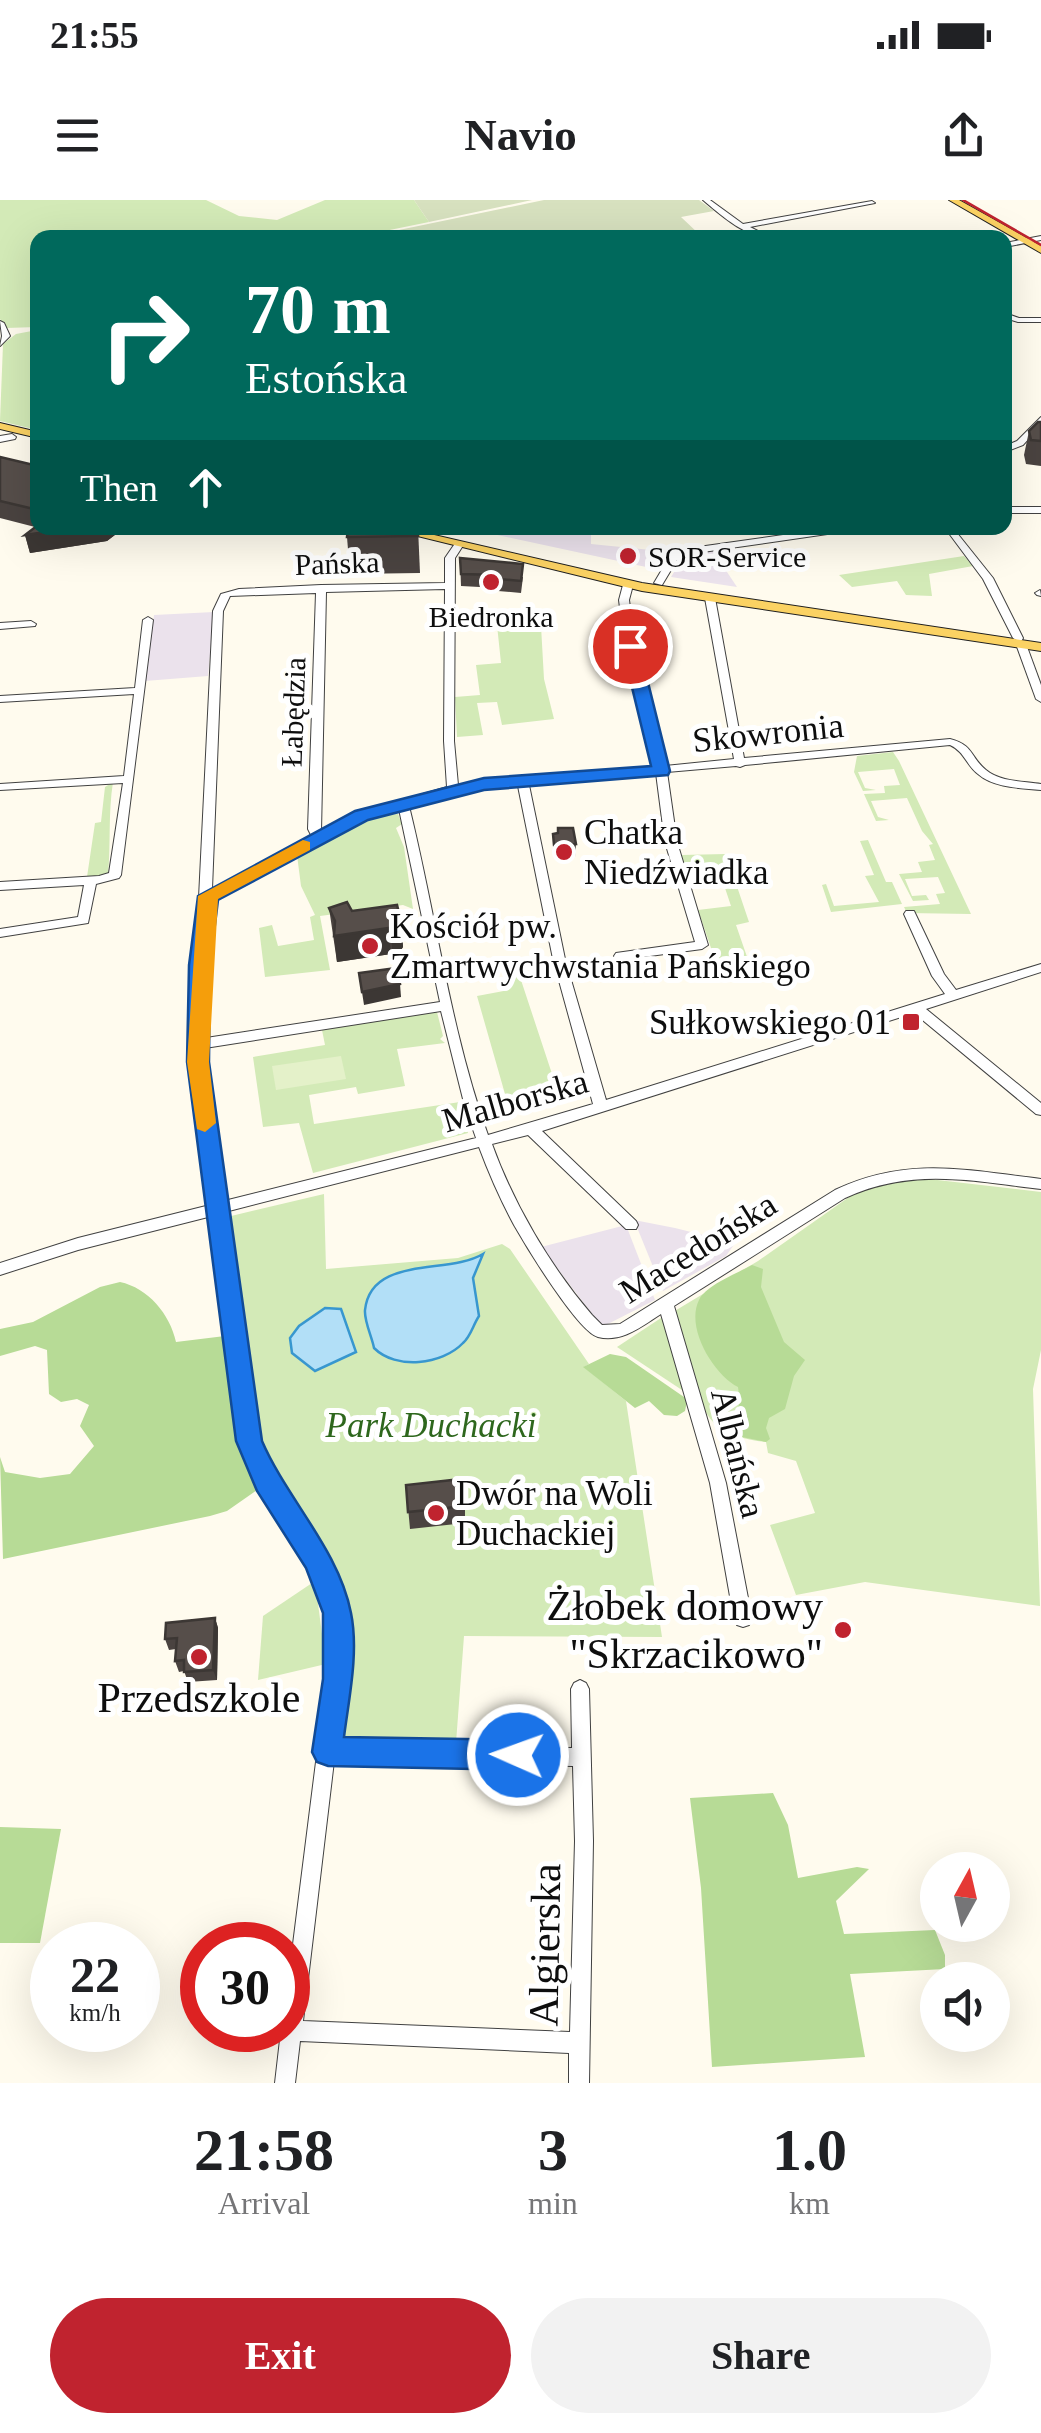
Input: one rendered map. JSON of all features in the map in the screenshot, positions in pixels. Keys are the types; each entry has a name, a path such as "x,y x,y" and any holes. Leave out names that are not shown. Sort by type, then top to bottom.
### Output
{"main road":[{"path":"941,200 992,230"},
{"path":"952,200 995,230"},
{"path":"1012,241 1041,254"},
{"path":"3,434 30,435"},
{"path":"3,434 30,441"},
{"path":"420,535 628,584 1041,644"},
{"path":"446,535 659,583 1020,641"}],"street":[{"path":"706,200 751,230"},
{"path":"797,200 815,212"},
{"path":"742,226 865,202"},
{"path":"1012,241 1041,238"},
{"path":"1012,318 1041,320"},
{"path":"0,323 6,336 0,344"},
{"path":"1012,446 1020,443 1041,420"},
{"path":"1012,510 1041,510"},
{"path":"659,583 673,558 687,551 799,535"},
{"path":"954,535 988,578 1020,641 1041,699"},
{"path":"453,789 449,741 450,558 459,544"},
{"path":"620,956 702,945 672,842 661,771 628,636 624,600 628,584"},
{"name":"Pańska","path":"208,896 218,611 226,594 450,586"},
{"name":"Łabędzia","path":"318,838 314,830 322,588"},
{"path":"710,598 740,764"},
{"path":"0,886 91,880 116,873 148,620"},
{"path":"0,626 32,624"},
{"path":"0,699 139,691"},
{"name":"Skowronia","path":"208,896 362,816 453,789 484,784 740,764 950,742 964,746 978,769 989,776 1041,786"},
{"path":"0,787 130,779"},
{"path":"522,780 559,959 601,1107"},
{"name":"Macedońska","path":"402,803 414,846 444,1006 481,1143 522,1228 592,1326 614,1334 835,1197 877,1176 918,1172 1041,1184"},
{"path":"0,932 84,920 91,880"},
{"path":"208,896 200,965 198,1044 215,1210 253,1457 317,1562 337,1613 338,1661 306,1922"},
{"path":"910,914 938,976 954,996"},
{"name":"Malborska","path":"0,1269 78,1244 531,1129 1041,968"},
{"path":"198,1044 444,1006"},
{"path":"917,1008 1041,1110"},
{"path":"531,1129 631,1225"},
{"name":"Albańska","path":"666,1304 718,1484 743,1619"},
{"name":"Algierska","path":"580,1689 584,1841 580,2083"},
{"path":"328,1752 582,1757"},
{"path":"310,2032 581,2043"},
{"path":"285,2083 289,2052"}],"shaded area":[{"path":"498,535 591,535 591,544 671,552 660,570"},
{"path":"713,551 737,587 671,577 684,556"},
{"path":"214,612 208,676 145,681 154,615"},
{"path":"634,1220 735,1243 726,1256 663,1291"},
{"path":"626,1225 655,1300 602,1327 541,1247"}],"green space":[{"path":"0,200 206,200 239,216 277,220 325,200 414,200 429,222 390,230 30,230 30,327 6,328 0,319"},
{"path":"414,200 532,200 429,222"},
{"path":"544,200 699,200 714,211 681,217 695,230 399,230"},
{"path":"30,331 30,428 0,421 3,344 16,334"},
{"path":"964,556 973,566 929,574 932,596 906,595 897,581 852,587 839,575"},
{"path":"497,625 541,626 544,679 554,719 502,725 497,702 477,703 483,735 457,737 455,697 480,695 476,665 501,663"},
{"path":"893,752 971,914 907,913 904,907 940,904 936,894 945,893 938,877 905,879 912,896 926,895 929,900 913,901 899,874 922,872 918,862 935,860 929,845 933,844 922,831 907,798 871,801 878,817 889,820 876,821 864,794 885,793 884,786 900,785 894,769 858,772 865,788 876,790 863,791 854,772 857,756"},
{"path":"113,782 108,875 87,877 95,823 101,822 105,787"},
{"path":"398,814 402,824 396,828 404,847 413,909 403,905 320,916 330,970 265,977 259,928 272,925 278,946 314,940 310,917 315,915 301,886 297,855 372,816"},
{"path":"868,840 886,882 892,882 902,904 831,912 822,885 826,884 834,906 879,902 865,876 874,875 860,841"},
{"path":"726,854 749,922 736,925 754,977 722,980 698,910 731,906 720,873 689,878 681,855"},
{"path":"519,974 557,1089 507,1101 477,996 509,990 506,977"},
{"path":"437,1012 443,1036 440,1039 445,1043 397,1049 405,1086 358,1094 356,1087 309,1095 314,1124 460,1102 468,1133 313,1173 299,1123 263,1127 253,1057 325,1045 322,1030"},
{"path":"341,1056 346,1079 276,1090 272,1066"},
{"path":"920,1178 1041,1192 1041,1350 1033,1389 1040,1606 865,1582 796,1595 770,1525 815,1513 796,1461 768,1453 766,1442 738,1437 714,1423 700,1401 685,1355 673,1312 758,1261 859,1190"},
{"name":"Park Duchacki","path":"324,1194 326,1269 458,1258 502,1244 510,1249 589,1364 584,1367 626,1401 662,1637 464,1636 456,1743 351,1744 342,1737 350,1631 342,1589 326,1556 269,1475 254,1438 249,1415 254,1413 227,1217"},
{"path":"752,1265 763,1269 761,1287 784,1342 805,1360 794,1376 785,1409 769,1418 766,1428 770,1439 766,1442 732,1435 729,1430 740,1402 738,1387 711,1362 696,1324 696,1311 703,1295 715,1284"},
{"path":"120,1282 140,1290 156,1304 169,1322 176,1342 225,1336 241,1442 263,1486 227,1511 210,1516 3,1559 0,1457 5,1472 40,1478 70,1474 94,1446 80,1426 89,1405 77,1399 61,1402 49,1394 47,1350 35,1346 0,1356 0,1329 33,1322 100,1287"},
{"path":"664,1319 688,1394 617,1347"},
{"path":"610,1354 626,1357 684,1397 685,1411 677,1416 664,1415 649,1401 635,1408 583,1367"},
{"path":"315,1581 326,1664 258,1680 263,1616"},
{"path":"773,1793 788,1825 798,1878 857,1867 869,1869 836,1901 844,1934 920,1931 920,1942 940,1942 945,1962 920,1962 920,1970 850,1974 865,2057 712,2067 701,1888 690,1798"},
{"path":"0,1827 61,1829 44,1922 30,1922 30,1943 0,1943"}],"water":[{"path":"483,1254 473,1278 479,1316 463,1343 443,1356 419,1362 394,1360 374,1348 365,1310 370,1293 381,1281 413,1269 451,1264"},
{"path":"325,1308 341,1309 356,1352 315,1371 292,1353 290,1338 299,1326"}],"building":[{"path":"1038,422 1041,441 1031,440 1029,431"},
{"path":"0,457 30,464 30,508 0,501"},
{"path":"347,535 418,535 418,536"},
{"path":"460,558 523,564 521,581 498,579 499,575 461,574"},
{"path":"558,828 573,828 576,844 554,845 553,834 558,833"},
{"path":"347,902 352,911 397,905 401,921 391,936 389,928 334,936 335,921 329,908"},
{"path":"397,968 400,984 362,992 359,973"},
{"path":"462,1479 465,1506 408,1512 406,1485"},
{"name":"Przedszkole","path":"215,1618 213,1670 184,1672 184,1660 175,1661 177,1638 165,1639 166,1623"}],"tram line":[{"path":"963,200 1041,245"}],"slow traffic":[{"path":"205,1123 198,1062 200,965 208,896 303,846"}],"place":[{"name":"SOR-Service","path":"628,556"},
{"name":"Biedronka","path":"491,582"},
{"name":"Chatka Niedźwiadka","path":"564,852"},
{"name":"Kościół pw. Zmartwychwstania Pańskiego","path":"370,946"},
{"name":"Sułkowskiego 01","path":"911,1022"},
{"name":"Dwór na Woli Duchackiej","path":"436,1513"},
{"name":"Żłobek domowy \"Skrzacikowo\"","path":"843,1630"},
{"name":"Przedszkole","path":"199,1657"}],"route":[{"path":"518,1755 328,1752 340,1644 337,1613 317,1562 267,1482 249,1441 198,1062 200,965 208,896 362,816 453,789 484,784 661,771 630,646"}]}
